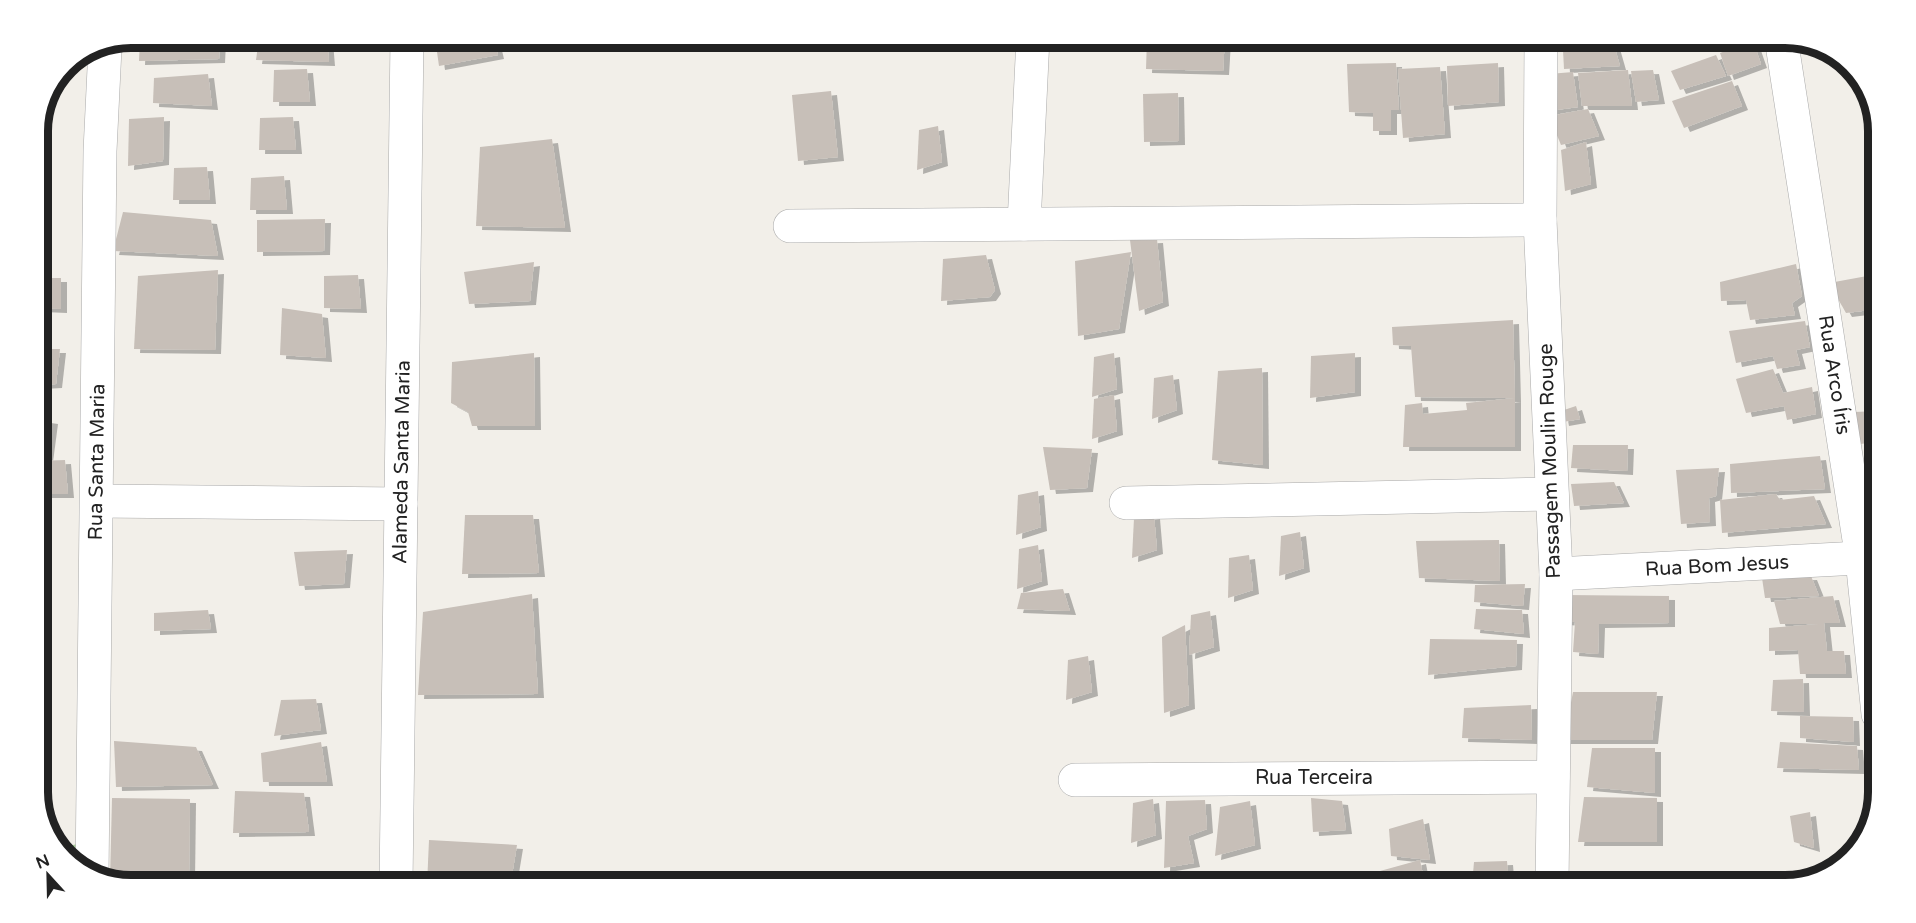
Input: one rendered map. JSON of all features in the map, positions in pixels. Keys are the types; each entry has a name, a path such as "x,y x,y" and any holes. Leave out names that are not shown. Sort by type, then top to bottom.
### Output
{"street":[{"name":"Alameda Santa Maria","path":"396,875 406,48"},
{"path":"1024,224 1033,48"},
{"name":"Passagem Moulin Rouge","path":"1541,48 1540,220 1556,574 1552,875"},
{"name":"Rua Arco Íris","path":"1783,48 1868,546"},
{"name":"Rua Santa Maria","path":"92,866 100,151 105,53"},
{"path":"790,226 1540,220"},
{"path":"1126,503 1552,494"},
{"path":"96,501 401,504"},
{"name":"Rua Bom Jesus","path":"1556,574 1868,558"},
{"name":"Rua Terceira","path":"1075,780 1553,777"}],"building":[{"path":"140,48 220,48 219,59 139,61"},
{"path":"258,48 328,48 329,62 256,60"},
{"path":"436,48 496,48 498,55 439,66"},
{"path":"1147,48 1224,48 1223,71 1146,69"},
{"path":"1615,48 1620,66 1564,69 1563,50"},
{"path":"1734,48 1755,48 1761,64 1728,76 1720,53"},
{"path":"1716,55 1726,76 1680,90 1671,71"},
{"path":"1396,63 1399,110 1391,110 1391,131 1373,131 1373,113 1349,112 1347,64"},
{"path":"1498,63 1499,102 1448,106 1447,66"},
{"path":"1440,67 1445,134 1403,138 1398,69"},
{"path":"307,69 310,102 273,102 274,70"},
{"path":"1628,70 1632,106 1582,106 1578,73"},
{"path":"1653,70 1659,100 1636,102 1631,71"},
{"path":"1573,72 1578,107 1549,111 1549,74"},
{"path":"208,74 212,106 153,103 154,78"},
{"path":"1732,81 1742,106 1684,128 1672,101"},
{"path":"831,91 838,157 798,161 792,95"},
{"path":"1178,93 1179,141 1144,142 1143,94"},
{"path":"1588,109 1599,136 1561,145 1549,116"},
{"path":"164,117 163,161 128,166 129,119"},
{"path":"293,117 296,150 259,150 260,118"},
{"path":"938,126 942,162 917,170 919,130"},
{"path":"552,139 565,228 476,226 480,147"},
{"path":"1586,142 1591,184 1565,191 1561,150"},
{"path":"207,167 210,200 173,200 174,168"},
{"path":"284,176 287,210 250,210 251,178"},
{"path":"123,212 211,220 218,256 113,251"},
{"path":"325,219 324,251 257,252 257,220"},
{"path":"1157,239 1163,302 1139,311 1130,240"},
{"path":"1131,252 1119,329 1078,336 1075,261"},
{"path":"986,255 995,290 990,297 941,301 943,259"},
{"path":"534,262 530,301 469,304 464,272"},
{"path":"1796,264 1802,296 1792,303 1795,315 1750,320 1746,300 1721,301 1720,282"},
{"path":"218,270 215,350 134,349 138,276"},
{"path":"358,275 361,309 324,308 324,276"},
{"path":"1868,276 1868,310 1846,313 1829,283"},
{"path":"48,278 61,278 61,309 48,308"},
{"path":"282,308 322,314 326,358 280,355"},
{"path":"1513,320 1515,398 1415,397 1411,346 1393,345 1392,327"},
{"path":"1805,321 1810,347 1796,350 1800,365 1777,369 1773,356 1736,363 1729,331"},
{"path":"48,349 60,349 56,384 48,384"},
{"path":"534,353 535,426 472,426 468,412 451,403 452,362"},
{"path":"1114,353 1117,389 1092,397 1094,357"},
{"path":"1355,353 1355,392 1310,398 1311,356"},
{"path":"1262,368 1263,465 1212,460 1218,371"},
{"path":"1773,369 1783,393 1812,387 1816,414 1787,420 1784,406 1746,413 1736,379"},
{"path":"1173,375 1177,410 1152,419 1154,378"},
{"path":"1114,395 1117,431 1092,439 1094,399"},
{"path":"1515,398 1515,447 1403,447 1405,405 1422,403 1423,414 1467,410 1466,403"},
{"path":"1576,406 1580,419 1563,422 1561,411"},
{"path":"1868,411 1868,443 1860,444 1854,412"},
{"path":"48,419 52,420 48,450"},
{"path":"1573,445 1628,445 1627,471 1571,468"},
{"path":"1043,447 1092,449 1087,488 1050,490"},
{"path":"1820,456 1825,489 1731,493 1730,464"},
{"path":"65,460 68,494 48,494 48,461"},
{"path":"1719,468 1716,496 1709,498 1710,522 1681,524 1676,470"},
{"path":"1868,474 1868,511 1862,475"},
{"path":"1614,482 1624,503 1574,506 1571,484"},
{"path":"1038,491 1041,527 1016,535 1018,495"},
{"path":"1776,494 1780,500 1814,496 1826,524 1722,533 1720,500"},
{"path":"465,515 533,515 539,573 462,574"},
{"path":"1154,515 1157,550 1132,558 1134,518"},
{"path":"1300,532 1304,568 1279,576 1281,536"},
{"path":"1499,540 1500,581 1419,578 1416,541"},
{"path":"1038,545 1042,581 1017,589 1019,549"},
{"path":"347,550 344,584 299,586 294,552"},
{"path":"1249,555 1253,590 1228,598 1229,558"},
{"path":"1811,576 1819,596 1765,598 1762,578"},
{"path":"1525,584 1523,606 1474,602 1475,585"},
{"path":"1063,589 1070,611 1017,609 1021,593"},
{"path":"532,594 538,694 418,695 423,612"},
{"path":"1565,595 1669,596 1669,623 1599,624 1598,654 1573,652 1575,622 1563,621"},
{"path":"1833,596 1840,623 1824,623 1827,651 1844,651 1846,674 1800,674 1798,650 1769,651 1769,628 1819,624 1780,624 1774,601"},
{"path":"1476,609 1522,610 1524,634 1474,629"},
{"path":"208,610 211,629 154,631 154,613"},
{"path":"1210,611 1214,647 1189,655 1191,615"},
{"path":"1185,625 1189,705 1164,713 1162,637"},
{"path":"1430,639 1517,640 1516,666 1428,675"},
{"path":"1088,656 1092,692 1066,700 1068,660"},
{"path":"1803,679 1804,712 1771,711 1773,680"},
{"path":"1573,692 1657,692 1652,740 1564,740"},
{"path":"316,699 321,730 274,736 281,700"},
{"path":"1531,705 1532,740 1462,738 1464,708"},
{"path":"1800,716 1853,717 1854,742 1800,738"},
{"path":"114,741 196,747 213,785 116,787"},
{"path":"321,742 327,782 263,782 261,753"},
{"path":"1780,742 1857,746 1859,770 1777,768"},
{"path":"1592,748 1655,748 1655,793 1587,787"},
{"path":"235,791 304,793 309,832 233,833"},
{"path":"1584,797 1657,798 1657,842 1578,842"},
{"path":"112,798 190,799 189,875 131,875 110,872"},
{"path":"1311,798 1342,801 1346,830 1313,832"},
{"path":"1153,799 1156,835 1131,843 1133,803"},
{"path":"1205,800 1207,829 1188,836 1194,863 1164,868 1166,801"},
{"path":"1250,801 1255,845 1215,856 1220,807"},
{"path":"1810,812 1814,848 1794,842 1790,816"},
{"path":"1423,819 1430,860 1391,856 1389,829"},
{"path":"429,840 517,845 512,875 427,875"},
{"path":"1420,860 1423,875 1380,875 1380,871"},
{"path":"1507,861 1508,875 1473,875 1474,862"}]}
